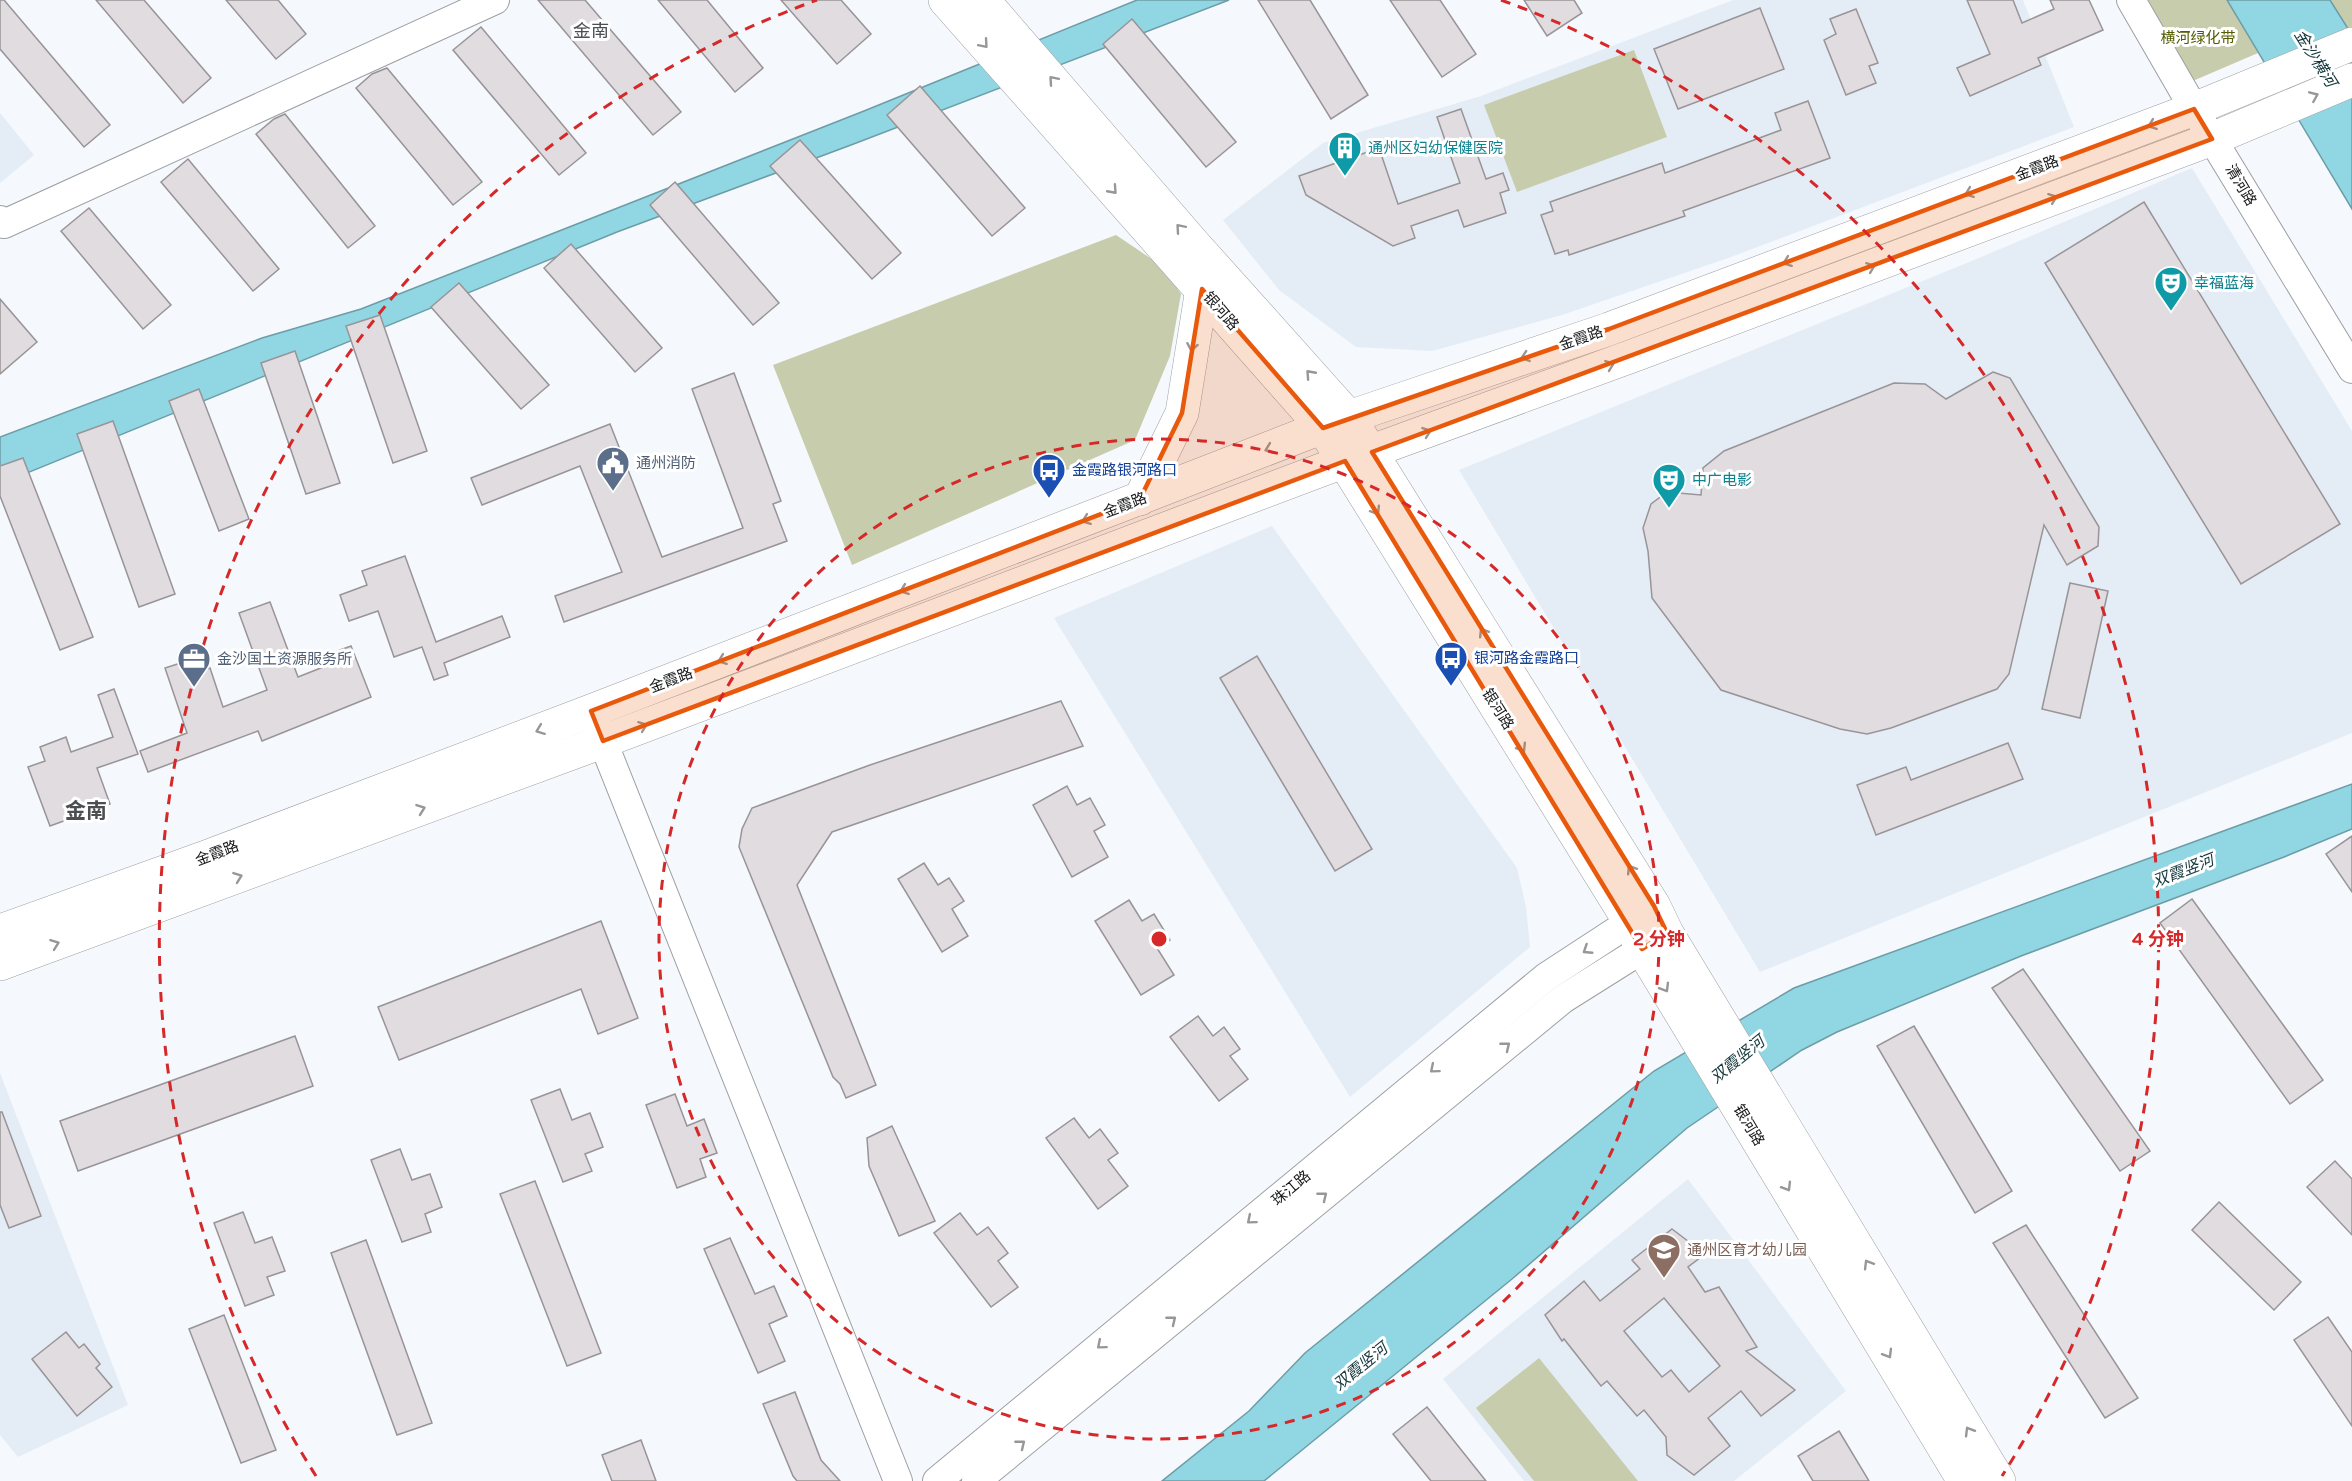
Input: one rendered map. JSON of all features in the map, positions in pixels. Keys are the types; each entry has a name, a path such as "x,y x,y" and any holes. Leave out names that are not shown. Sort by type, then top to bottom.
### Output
{"main road":[{"name":"银河路","path":"945,0 1202,289 1336,423"},
{"name":"银河路","path":"983,0 1194,244 1336,423 1648,928 1768,1128 1999,1481"},
{"name":"金霞路","path":"0,931 206,858 1336,423 1609,329 2194,109 2352,44"},
{"name":"金霞路","path":"0,964 2212,139 2352,80"},
{"path":"1140,499 1182,413 1202,289"},
{"name":"银河路","path":"1768,1128 1964,1481"}],"street":[{"path":"0,220 4,224 495,0"},
{"name":"清河路","path":"2132,0 2194,109 2352,369"},
{"path":"591,711 898,1481"},
{"name":"珠江路","path":"937,1481 1545,977 1648,928"},
{"name":"珠江路","path":"976,1481 1648,928"}],"highlighted area":[{"path":"2194,109 2212,139 1372,452 1654,906 1667,933 1642,949 1345,461 603,741 591,711 1140,499 1182,413 1202,289 1323,428 1609,329"}],"shaded area":[{"path":"1733,0 2023,0 2074,127 1731,257 1562,315 1432,351 1356,347 1279,290 1223,220 1323,143 1481,96"},
{"path":"0,113 34,155 0,183"},
{"path":"2192,168 2352,431 2352,733 1760,972 1459,470 1974,260"},
{"path":"1272,526 1517,868 1526,907 1530,947 1350,1097 1054,618"},
{"path":"0,1073 128,1405 18,1457 0,1435"},
{"name":"通州区育才幼儿园","path":"1688,1179 1846,1391 1734,1481 1524,1481 1443,1379"}],"green space":[{"name":"横河绿化带","path":"2131,0 2227,0 2258,53 2181,86"},
{"path":"2330,0 2352,0 2352,35"},
{"path":"1634,50 1667,137 1517,192 1484,105"},
{"path":"1116,235 1162,266 1181,294 1170,356 1135,440 852,565 773,365"},
{"path":"1539,1358 1638,1481 1534,1481 1476,1408"}],"water":[{"path":"1137,0 1229,0 617,232 0,484 0,437 262,338 361,309 864,111"},
{"name":"金沙横河","path":"2227,0 2330,0 2352,35 2352,209"},
{"name":"双霞竖河","path":"2352,784 2352,829 2021,956 1837,1032 1802,1050 1687,1128 1512,1279 1264,1481 1162,1481 1249,1411 1305,1353 1654,1071 1794,988"}],"building":[{"path":"0,0 4,0 110,125 84,147 0,49"},
{"path":"96,0 144,0 211,78 183,103"},
{"path":"226,0 278,0 306,34 276,59"},
{"path":"538,0 585,0 681,112 653,135"},
{"path":"658,0 707,0 763,68 735,92"},
{"path":"781,0 841,0 871,34 837,64"},
{"path":"1258,0 1310,0 1368,95 1331,119"},
{"path":"1390,0 1440,0 1476,54 1442,77"},
{"path":"1524,0 1574,0 1582,13 1547,36"},
{"path":"1967,0 2013,0 2022,23 2054,9 2050,0 2089,0 2103,30 2038,58 2041,65 1970,96 1957,68 1990,54"},
{"path":"1760,8 1784,69 1678,109 1654,49"},
{"path":"1856,9 1878,63 1869,66 1876,83 1846,95 1824,40 1836,34 1830,19"},
{"path":"1132,19 1236,142 1206,167 1103,44"},
{"path":"481,27 586,153 559,175 453,50"},
{"path":"387,68 482,182 453,205 356,88 372,74"},
{"path":"920,86 1025,208 992,236 887,115"},
{"path":"1808,101 1830,158 1683,211 1685,216 1569,255 1568,250 1555,254 1541,215 1553,211 1550,202 1662,163 1665,173 1781,130 1775,113"},
{"name":"通州区妇幼保健医院","path":"1461,109 1486,179 1503,173 1509,190 1500,193 1506,213 1464,227 1458,210 1411,226 1415,238 1393,246 1306,195 1299,176 1379,148 1398,204 1460,183 1437,117"},
{"path":"285,114 375,226 348,248 256,134 274,119"},
{"path":"800,140 901,253 872,279 770,166"},
{"path":"188,159 279,269 253,291 161,182"},
{"path":"675,182 779,303 753,325 650,205"},
{"path":"2144,202 2340,524 2241,584 2045,263"},
{"path":"89,208 171,305 143,329 61,231"},
{"path":"571,244 662,348 635,372 544,268"},
{"path":"459,283 549,385 521,409 431,307"},
{"path":"0,299 37,342 0,374"},
{"path":"380,315 427,451 393,463 346,326"},
{"path":"295,351 340,483 306,494 261,363"},
{"path":"1993,372 2010,378 2099,527 2098,546 2067,565 2044,525 2009,674 1997,689 1891,728 1867,734 1840,729 1721,690 1652,598 1648,551 1643,528 1651,504 1667,492 1701,495 1703,468 1724,451 1894,383 1925,384 1946,399"},
{"path":"734,373 781,501 773,504 787,541 564,622 555,596 622,572 580,466 482,505 471,478 610,424 662,557 743,528 692,389"},
{"path":"199,389 249,519 219,531 169,401"},
{"path":"113,421 175,594 139,607 77,434"},
{"path":"23,458 93,637 60,650 0,496 0,466"},
{"path":"405,556 436,642 502,616 510,637 444,663 448,675 434,680 422,647 394,657 378,611 349,621 340,595 367,585 362,571"},
{"path":"2070,583 2108,591 2080,718 2042,709"},
{"path":"270,602 298,677 336,662 332,653 351,646 371,697 262,741 258,731 148,772 140,751 187,733 165,668 190,660 194,673 210,668 223,707 267,690 239,613"},
{"path":"1257,656 1372,849 1335,871 1220,678"},
{"path":"114,689 138,754 97,768 110,804 50,826 28,767 45,761 40,747 66,737 71,752 113,737 98,695"},
{"path":"1061,701 1083,746 832,832 797,885 876,1085 846,1098 840,1084 833,1077 739,847 742,829 752,808 870,765"},
{"path":"2008,743 2023,779 1876,835 1857,785 1906,767 1911,780"},
{"path":"1067,786 1077,805 1090,798 1105,825 1094,831 1108,857 1072,877 1033,805"},
{"path":"2352,836 2352,892 2326,854"},
{"path":"924,863 938,885 949,878 964,901 952,909 968,936 942,952 898,879"},
{"path":"2192,899 2323,1080 2290,1104 2160,923"},
{"path":"1129,900 1142,921 1154,914 1170,940 1157,948 1174,975 1141,995 1095,921"},
{"path":"601,921 638,1018 598,1034 581,989 399,1060 378,1007"},
{"path":"2023,969 2150,1151 2120,1171 1992,988"},
{"path":"1198,1016 1213,1036 1224,1027 1240,1049 1230,1056 1248,1079 1219,1101 1170,1037"},
{"path":"1914,1026 2012,1191 1975,1213 1877,1046"},
{"path":"295,1036 313,1086 78,1171 60,1121"},
{"path":"560,1089 572,1120 590,1113 603,1147 585,1154 592,1171 563,1182 531,1100"},
{"path":"675,1094 687,1126 704,1119 717,1153 700,1159 706,1177 677,1188 646,1105"},
{"path":"0,1112 2,1112 41,1216 9,1228 0,1205"},
{"path":"1074,1118 1089,1138 1100,1129 1118,1153 1108,1160 1128,1186 1098,1209 1046,1138"},
{"path":"892,1126 935,1221 899,1236 869,1166 867,1138"},
{"path":"400,1149 412,1180 430,1174 442,1207 425,1214 431,1232 402,1242 371,1160"},
{"path":"2335,1161 2352,1179 2352,1235 2307,1187"},
{"path":"535,1181 601,1353 567,1366 500,1194"},
{"path":"2219,1202 2301,1282 2274,1310 2192,1230"},
{"path":"243,1212 255,1243 272,1237 285,1271 267,1277 274,1295 245,1306 214,1223"},
{"path":"960,1213 977,1235 988,1227 1008,1253 998,1261 1018,1287 991,1307 934,1233"},
{"path":"2026,1225 2138,1398 2105,1418 1993,1243"},
{"path":"1672,1229 1705,1254 1688,1267 1705,1292 1719,1287 1757,1347 1746,1351 1795,1390 1761,1416 1741,1391 1708,1418 1730,1446 1694,1475 1667,1455 1666,1437 1644,1410 1637,1416 1607,1381 1601,1386 1564,1339 1562,1341 1545,1315 1584,1281 1600,1301 1640,1269 1632,1260","holes":["1664,1298 1720,1366 1689,1392 1671,1370 1662,1377 1624,1331"]},
{"path":"730,1238 755,1294 774,1286 787,1316 769,1324 785,1361 758,1373 704,1249"},
{"path":"366,1240 432,1423 397,1435 331,1253"},
{"path":"224,1315 276,1450 241,1463 189,1329"},
{"path":"2328,1317 2352,1352 2352,1426 2294,1340"},
{"path":"66,1332 79,1348 84,1344 100,1364 96,1368 112,1387 77,1416 32,1359"},
{"path":"795,1392 821,1460 840,1481 797,1481 793,1476 763,1404"},
{"path":"1427,1407 1486,1481 1431,1481 1393,1434"},
{"path":"1839,1431 1869,1481 1813,1481 1798,1456"},
{"path":"641,1440 656,1481 612,1481 602,1455"}],"place":[{"name":"通州区妇幼保健医院","path":"1345,177"},
{"name":"幸福蓝海","path":"2171,312"},
{"name":"通州消防","path":"613,492"},
{"name":"金霞路银河路口","path":"1049,499"},
{"name":"中广电影","path":"1669,509"},
{"name":"银河路金霞路口","path":"1451,687"},
{"name":"金沙国土资源服务所","path":"194,688"},
{"name":"通州区育才幼儿园","path":"1664,1279"}],"district":[{"name":"金南","path":"591,31"},
{"name":"金南","path":"86,811"}]}
